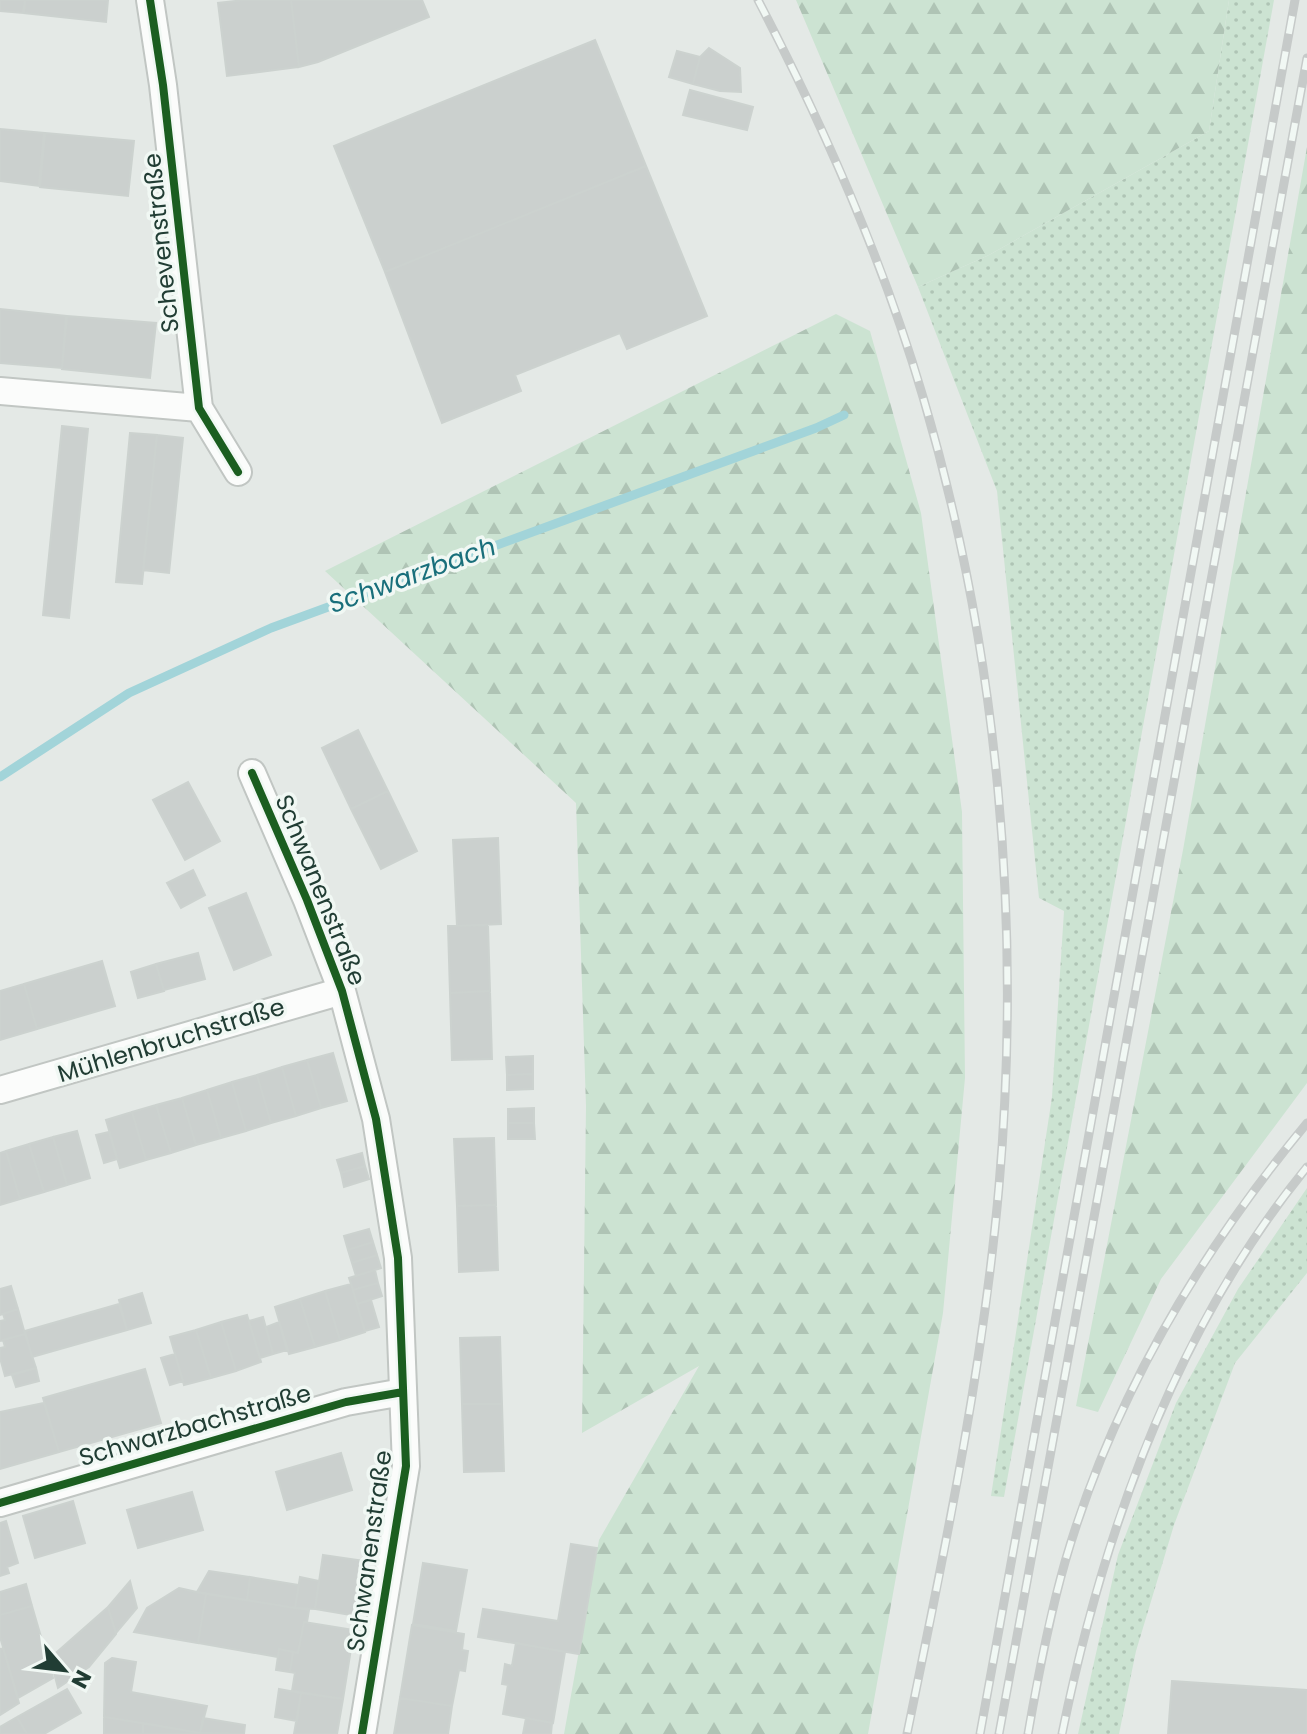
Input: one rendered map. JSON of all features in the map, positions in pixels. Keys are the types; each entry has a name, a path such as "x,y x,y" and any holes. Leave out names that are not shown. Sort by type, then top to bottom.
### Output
{"street":[{"name":"Schevenstraße","path":"150,0 164,93 199,408 238,472"},
{"path":"0,391 199,408"},
{"name":"Schwanenstraße","path":"252,773 342,991 376,1119 398,1258 406,1466 362,1734"},
{"name":"Mühlenbruchstraße","path":"0,1090 342,991"},
{"name":"Schwarzbachstraße","path":"0,1503 346,1402 403,1392"}],"green space":[{"path":"796,0 1229,0 1209,131 989,255 918,287"},
{"path":"1229,0 1274,0 1004,1497 991,1496 1052,1097 1064,911 1039,898 997,491 918,287 989,255 1209,131"},
{"path":"1307,147 1307,1083 1161,1279 1098,1412 1076,1406 1183,850"},
{"path":"836,314 870,331 921,513 962,812 965,1078 943,1313 868,1734 564,1734 599,1540 699,1366 582,1433 586,1106 576,803 325,571"},
{"path":"1307,1188 1307,1273 1235,1363 1174,1525 1136,1651 1119,1734 1078,1734 1118,1555 1176,1403 1238,1289"}],"building":[{"path":"0,0 25,0 23,13 0,11"},
{"path":"25,0 108,0 106,22 24,13"},
{"path":"291,0 299,67 227,76 218,3"},
{"path":"291,0 422,0 429,17 299,67"},
{"path":"595,40 646,166 385,272 334,146"},
{"path":"709,48 740,68 741,92 720,91 693,84 700,57"},
{"path":"677,51 700,57 693,84 669,77"},
{"path":"690,90 753,107 747,130 683,115"},
{"path":"0,129 44,133 39,186 0,181"},
{"path":"45,133 134,141 128,196 40,187"},
{"path":"646,166 707,316 627,349 620,333 515,375 521,391 442,423 385,272"},
{"path":"0,309 66,316 62,368 0,363"},
{"path":"67,316 156,323 150,378 62,369"},
{"path":"62,426 88,429 69,618 43,615"},
{"path":"130,433 157,435 142,584 116,582"},
{"path":"157,435 183,438 169,573 143,570"},
{"path":"358,730 388,791 351,809 322,748"},
{"path":"188,782 220,841 185,860 153,800"},
{"path":"388,791 417,851 381,869 351,809"},
{"path":"498,838 501,924 457,926 453,840"},
{"path":"193,870 205,895 181,908 167,883"},
{"path":"246,893 271,955 234,970 209,908"},
{"path":"488,925 490,991 450,993 448,926"},
{"path":"198,953 205,979 164,990 156,964"},
{"path":"102,961 115,1006 37,1029 24,984"},
{"path":"156,964 164,991 138,998 131,972"},
{"path":"24,984 37,1029 0,1040 0,991"},
{"path":"490,991 492,1059 452,1060 450,993"},
{"path":"333,1053 347,1101 321,1108 307,1060"},
{"path":"533,1056 533,1074 507,1075 506,1057"},
{"path":"307,1060 321,1108 296,1116 282,1067"},
{"path":"282,1067 296,1116 271,1123 257,1075"},
{"path":"533,1074 533,1089 507,1090 507,1075"},
{"path":"257,1075 271,1123 246,1131 232,1082"},
{"path":"232,1082 246,1131 221,1138 207,1090"},
{"path":"207,1090 221,1138 196,1145 182,1098"},
{"path":"182,1098 196,1145 171,1153 156,1105"},
{"path":"156,1105 171,1153 146,1160 132,1112"},
{"path":"534,1108 534,1123 508,1123 508,1109"},
{"path":"132,1112 146,1160 120,1168 106,1120"},
{"path":"508,1123 534,1123 535,1139 508,1139"},
{"path":"77,1131 90,1178 67,1185 53,1137"},
{"path":"109,1132 117,1159 104,1163 96,1135"},
{"path":"53,1137 67,1185 44,1192 29,1144"},
{"path":"494,1138 496,1205 457,1206 454,1139"},
{"path":"29,1144 44,1192 20,1199 6,1151"},
{"path":"6,1151 20,1199 0,1205 0,1153"},
{"path":"362,1153 365,1166 341,1173 337,1160"},
{"path":"365,1166 369,1179 344,1187 341,1173"},
{"path":"496,1205 498,1270 459,1272 457,1206"},
{"path":"369,1229 373,1242 348,1250 344,1236"},
{"path":"373,1242 377,1255 352,1263 348,1250"},
{"path":"377,1255 381,1268 356,1276 352,1263"},
{"path":"375,1270 378,1283 353,1290 349,1278"},
{"path":"378,1283 382,1296 357,1304 353,1290"},
{"path":"351,1284 365,1332 340,1340 325,1291"},
{"path":"11,1286 18,1309 0,1315 0,1289"},
{"path":"325,1291 340,1340 315,1347 300,1299"},
{"path":"142,1293 151,1323 127,1330 119,1300"},
{"path":"300,1299 315,1347 289,1354 275,1307"},
{"path":"371,1300 379,1327 365,1331 357,1304"},
{"path":"119,1304 127,1330 32,1357 25,1331"},
{"path":"18,1309 25,1334 0,1341 0,1321 5,1320 3,1314"},
{"path":"247,1315 261,1362 236,1371 221,1322"},
{"path":"263,1317 273,1354 260,1358 249,1321"},
{"path":"221,1322 236,1371 211,1378 196,1330"},
{"path":"279,1322 287,1350 273,1354 266,1327"},
{"path":"196,1330 211,1378 184,1385 170,1337"},
{"path":"25,1334 36,1368 5,1376 0,1358 0,1348 5,1347 3,1340"},
{"path":"500,1337 502,1404 462,1404 460,1338"},
{"path":"175,1354 183,1381 170,1385 161,1358"},
{"path":"36,1368 39,1381 16,1387 12,1375"},
{"path":"145,1369 161,1423 59,1452 43,1398"},
{"path":"44,1403 59,1452 0,1469 0,1412"},
{"path":"462,1404 502,1404 504,1471 464,1472"},
{"path":"341,1453 352,1490 287,1510 276,1472"},
{"path":"192,1492 203,1530 138,1548 127,1510"},
{"path":"73,1501 85,1543 35,1558 23,1516"},
{"path":"6,1521 18,1563 7,1567 9,1573 0,1576 0,1523"},
{"path":"571,1544 597,1548 579,1654 478,1637 483,1609 558,1621"},
{"path":"323,1555 365,1561 357,1616 315,1609"},
{"path":"423,1563 467,1570 456,1631 413,1624"},
{"path":"209,1571 250,1577 247,1600 197,1592"},
{"path":"250,1577 299,1585 295,1608 247,1600"},
{"path":"300,1577 319,1581 315,1609 295,1608"},
{"path":"130,1581 137,1608 116,1633 108,1607"},
{"path":"26,1584 32,1606 0,1615 0,1592"},
{"path":"179,1588 206,1594 198,1643 134,1632 147,1608"},
{"path":"206,1594 309,1610 298,1653 279,1649 278,1657 198,1643"},
{"path":"32,1606 53,1678 18,1698 0,1637 0,1615"},
{"path":"108,1607 116,1634 89,1667 58,1688 50,1658"},
{"path":"304,1622 354,1630 343,1699 292,1691 295,1673 290,1672 293,1652 298,1653"},
{"path":"412,1625 464,1634 462,1650 468,1651 465,1671 459,1670 452,1706 400,1698"},
{"path":"516,1643 565,1652 553,1723 503,1714 508,1685 502,1684 505,1664 512,1666"},
{"path":"3,1648 19,1703 0,1715 0,1649"},
{"path":"279,1649 293,1652 290,1672 276,1670"},
{"path":"112,1658 136,1662 131,1692 207,1706 200,1733 104,1717 105,1663"},
{"path":"1172,1681 1307,1690 1307,1734 1168,1734"},
{"path":"67,1689 81,1713 44,1734 27,1734 17,1717"},
{"path":"279,1689 301,1693 297,1721 275,1717"},
{"path":"301,1693 343,1699 337,1734 294,1734"},
{"path":"400,1698 452,1706 448,1734 394,1734"},
{"path":"17,1717 27,1734 0,1734 0,1727"},
{"path":"104,1717 143,1723 143,1734 104,1734"},
{"path":"203,1718 245,1725 244,1734 200,1733"},
{"path":"526,1718 552,1723 551,1734 523,1734"},
{"path":"143,1723 200,1733 206,1734 143,1734"}],"waterway":[{"name":"Schwarzbach","path":"0,777 129,693 271,628 816,428 844,415"}],"railway":[{"path":"758,0 806,96 871,245 923,397 949,493 970,591 998,788 1005,887 1007,987 999,1186 973,1393 907,1734"},
{"path":"980,1734 1295,0"},
{"path":"999,1734 1307,58"},
{"path":"1028,1734 1044,1647 1065,1562 1108,1443 1134,1386 1196,1276 1231,1223 1307,1123"},
{"path":"1062,1734 1099,1583 1150,1436 1182,1364 1219,1296 1260,1230 1307,1167"}],"cycle path":[{"path":"150,0 163,85 199,408 238,472"},
{"path":"252,773 342,991 376,1119 398,1258 406,1466 362,1734"},
{"path":"0,1503 346,1402 403,1392"}]}
